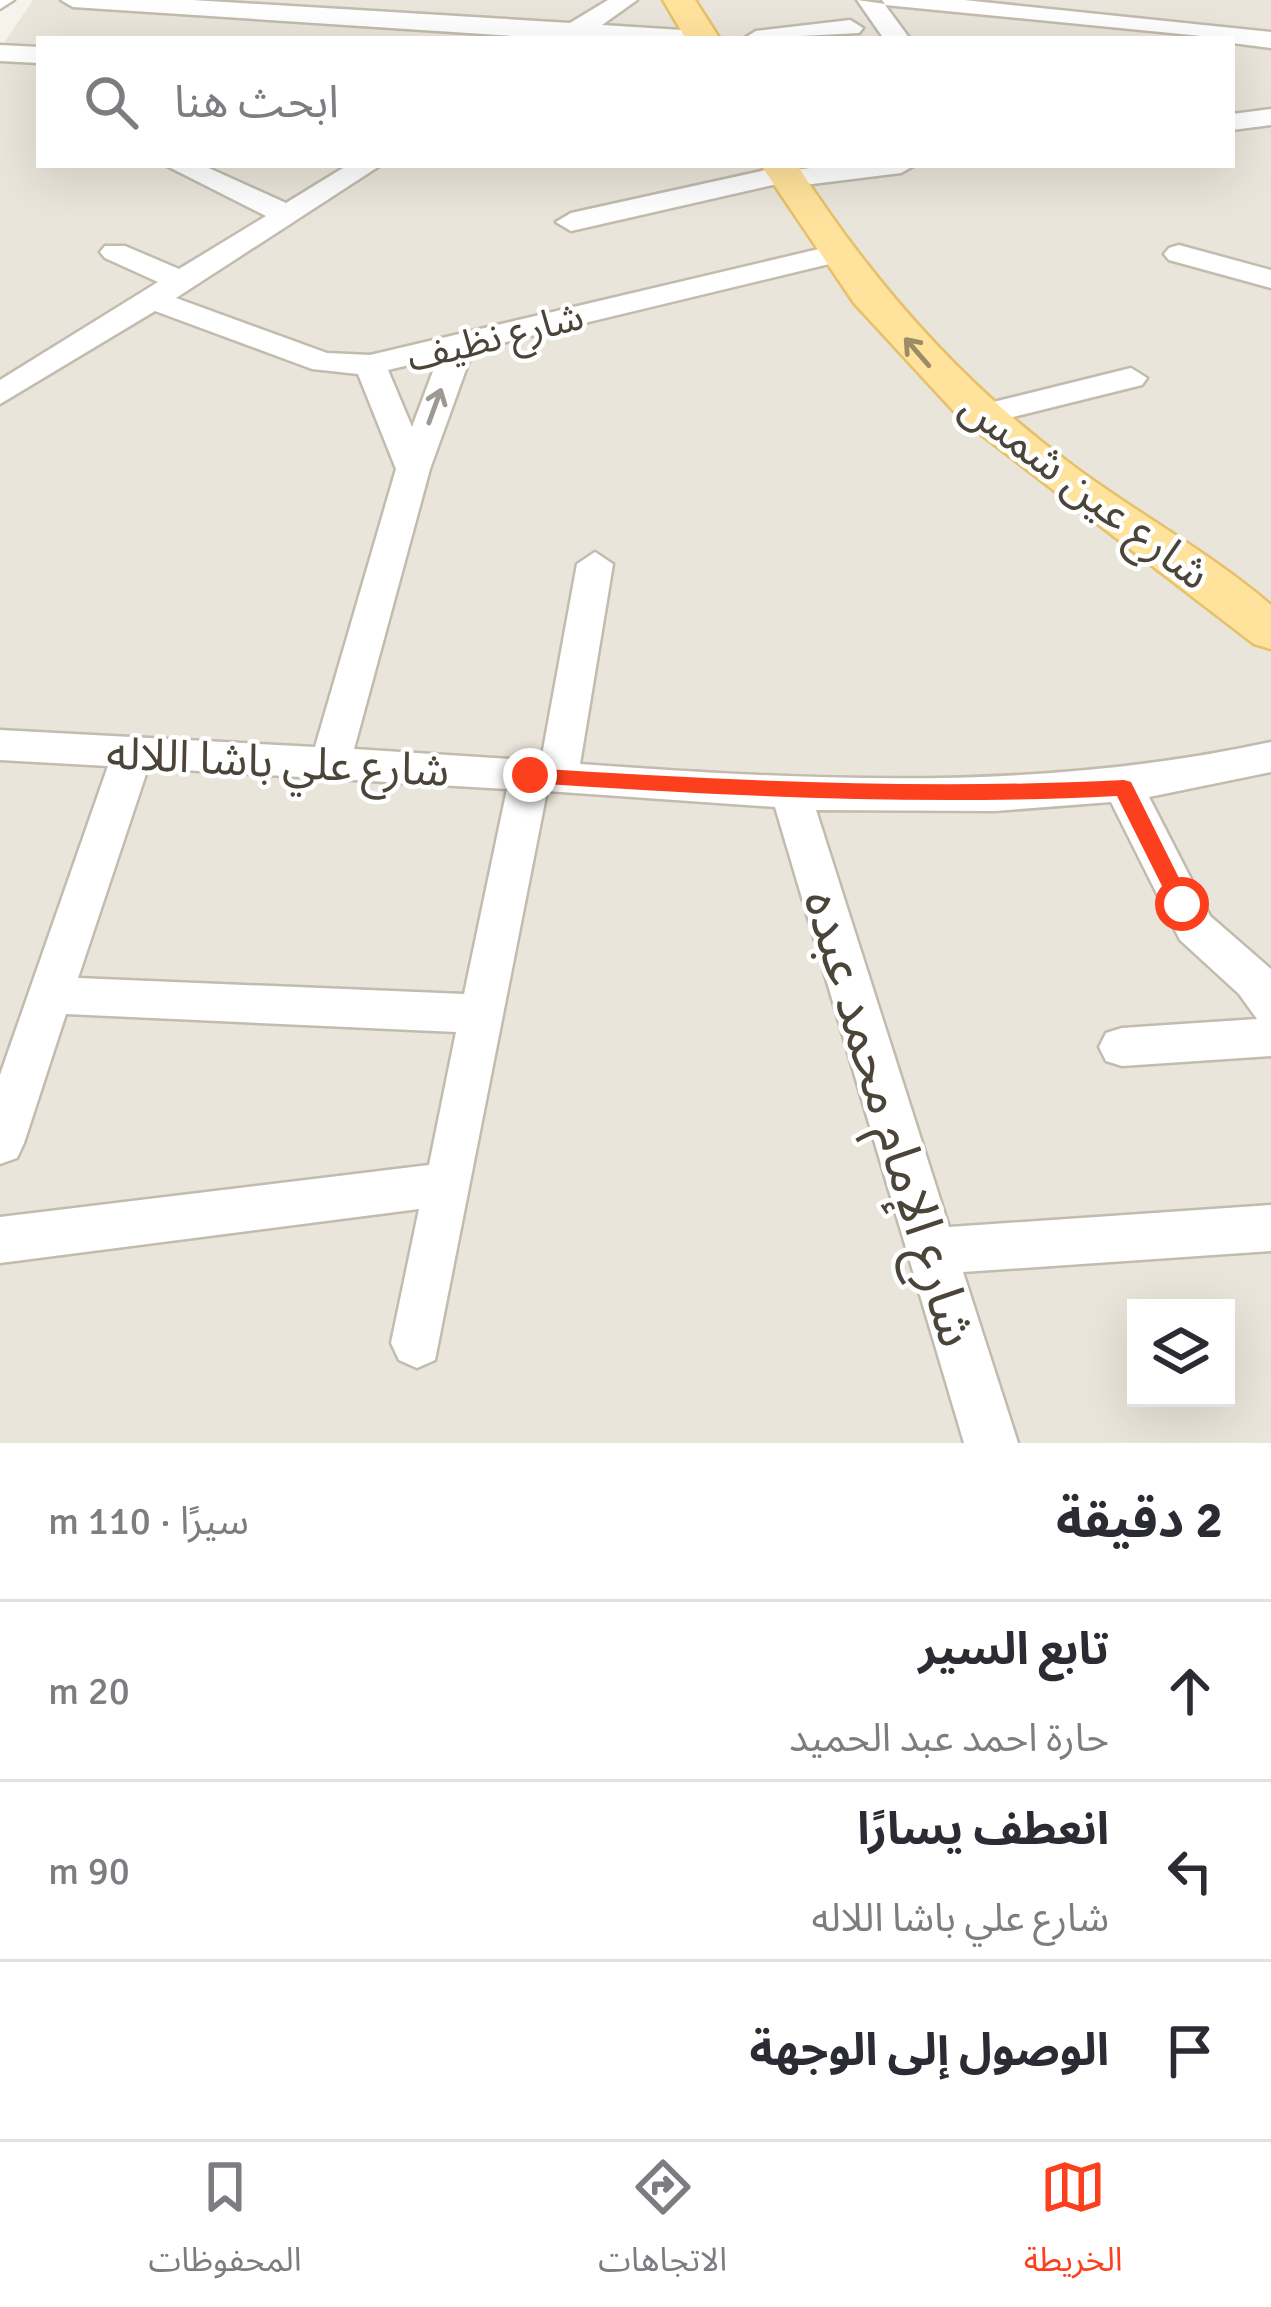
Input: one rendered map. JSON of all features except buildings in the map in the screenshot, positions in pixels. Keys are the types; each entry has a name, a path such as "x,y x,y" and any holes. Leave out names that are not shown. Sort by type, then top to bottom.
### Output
{"main road":[{"path":"679,0 698,36"},
{"name":"شارع عين شمس","path":"784,173 911,346 981,415 1270,627"}],"street":[{"path":"73,0 348,8 602,36"},
{"path":"569,35 625,0"},
{"path":"869,0 895,36"},
{"path":"894,0 1271,40"},
{"path":"1040,0 1066,6 1067,18"},
{"path":"1198,0 1202,32"},
{"path":"782,36 850,28"},
{"path":"0,53 36,56"},
{"path":"1235,122 1271,117"},
{"path":"186,168 288,215"},
{"path":"0,394 362,168"},
{"path":"571,222 784,173 857,168"},
{"path":"115,252 183,282"},
{"name":"شارع نظيف","path":"154,300 323,362 370,365 840,253"},
{"path":"1179,254 1271,279"},
{"path":"330,764 413,469 459,344"},
{"path":"370,365 413,469"},
{"path":"981,415 1131,378"},
{"path":"417,1343 480,1014 595,564"},
{"name":"شارع علي باشا اللاله","path":"0,745 791,793 959,796 1124,788 1271,758"},
{"path":"0,1143 14,1053 51,995 133,752"},
{"path":"1124,788 1195,928 1255,981 1271,1005"},
{"name":"شارع الإمام محمد عبده","path":"791,793 991,1443"},
{"path":"51,995 480,1014"},
{"path":"1122,1046 1271,1037"},
{"path":"0,1240 448,1184"},
{"path":"933,1251 1271,1228"}],"shaded area":[{"path":"33,0 1271,0 1271,1443 0,1443 0,49"}],"route":[{"path":"530,775 791,793 959,796 1124,788 1182,904"}]}
